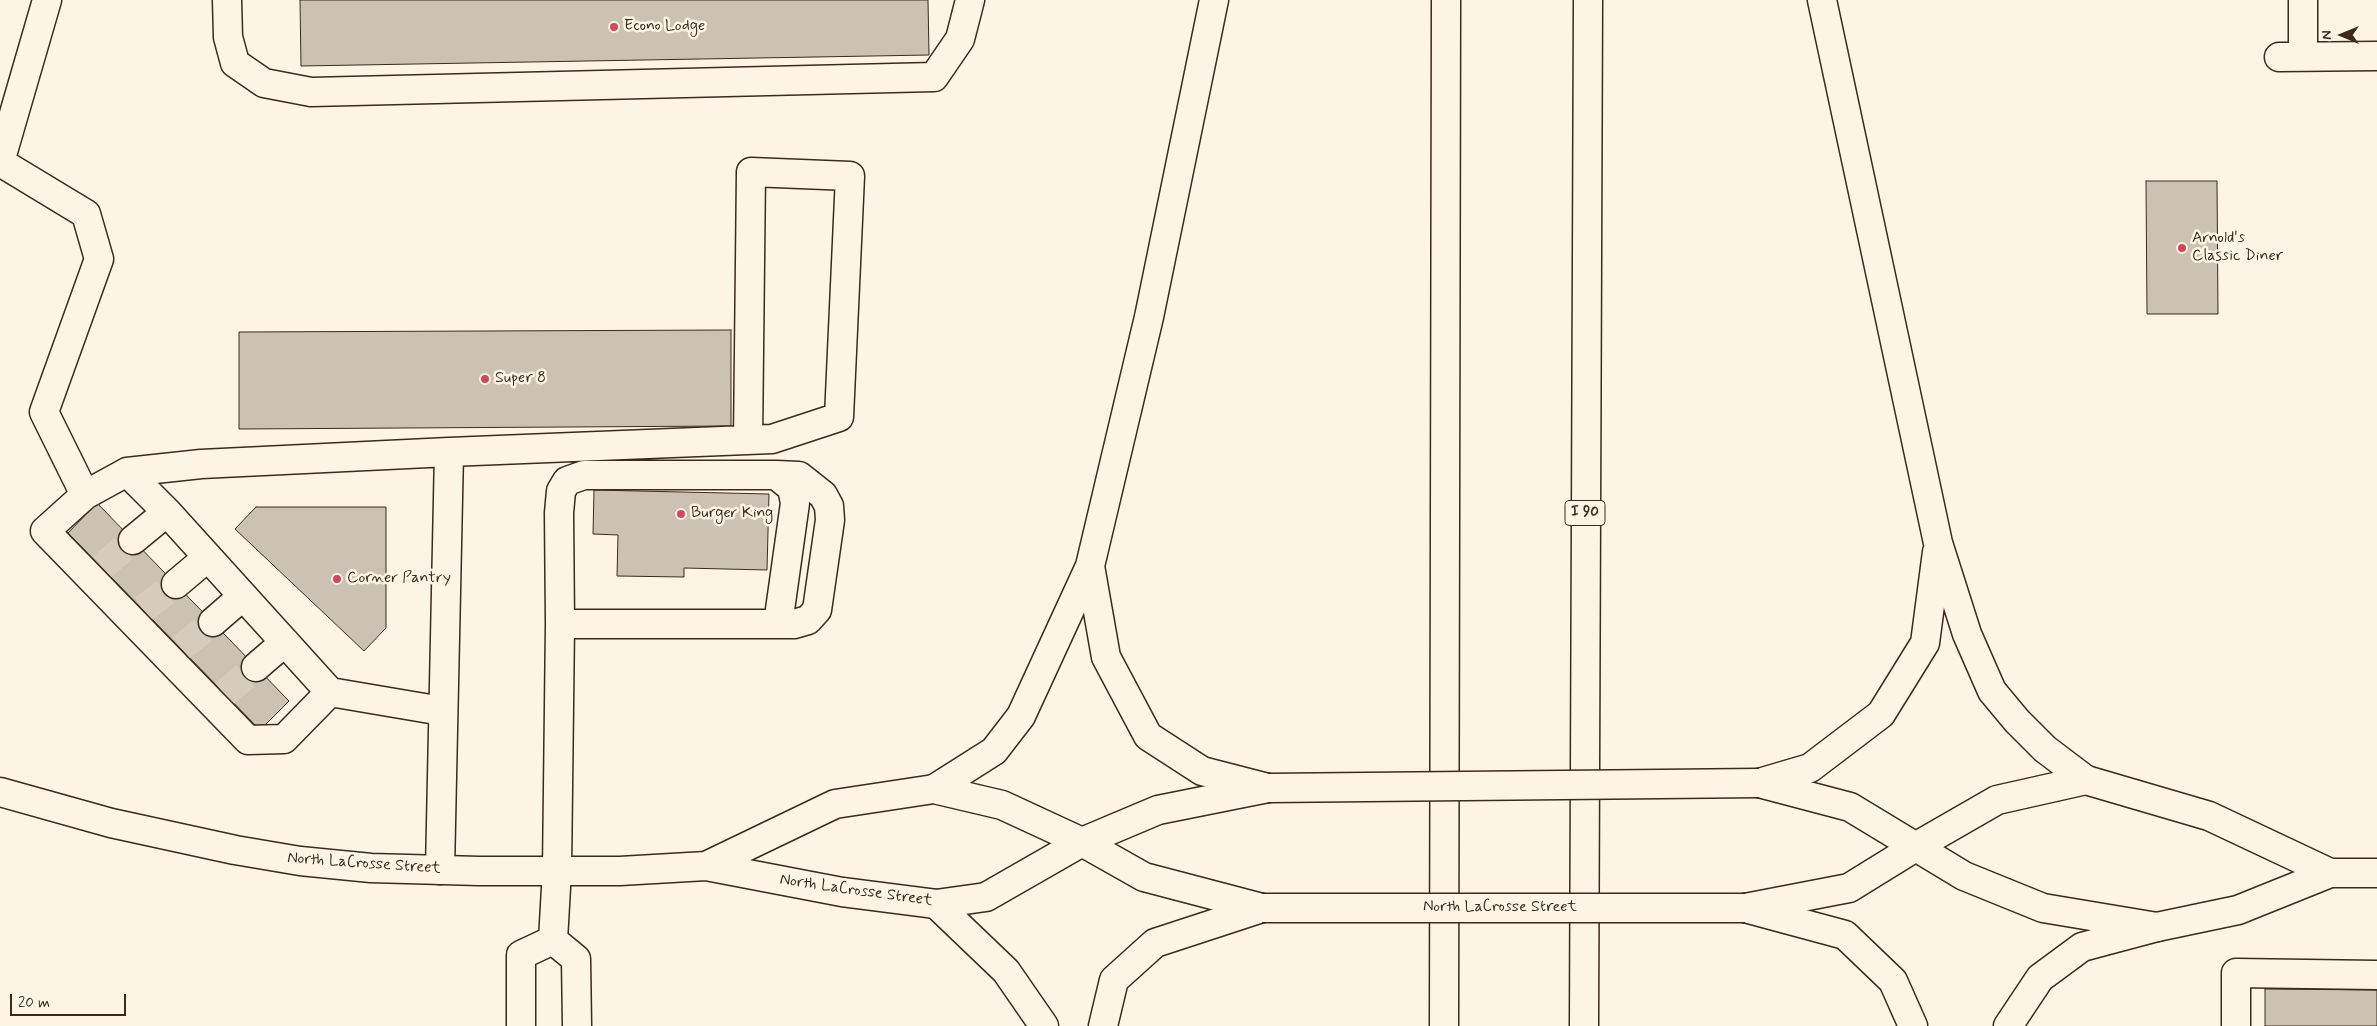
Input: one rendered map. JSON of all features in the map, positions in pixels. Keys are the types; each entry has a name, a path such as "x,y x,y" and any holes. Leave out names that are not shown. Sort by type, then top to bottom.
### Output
{"main road":[{"path":"47,0 0,162 86,214 98,259 44,412 85,495"},
{"path":"227,0 228,37 235,63 264,83 310,92 934,77 960,40 970,0"},
{"path":"934,789 994,750 1021,716 1090,566 1149,317 1214,0"},
{"path":"1444,1026 1446,0"},
{"name":"I 90","path":"1584,1026 1588,0"},
{"path":"1822,0 1938,543 1967,634 1992,691 2017,721 2045,749 2086,780"},
{"path":"2303,0 2291,56 2377,56"},
{"path":"330,692 284,738 248,740 219,699 137,614 96,573 44,531 85,495 127,472 201,464 449,452 772,440 839,417 850,176 751,172 748,440"},
{"path":"440,870 449,452"},
{"path":"127,472 167,512 330,692 442,711"},
{"path":"553,940 557,870 560,624 559,513 561,491 567,481 584,475 799,476 823,495 829,506 830,520 817,610 808,620 794,624 560,624"},
{"path":"776,475 792,488 795,503 778,624"},
{"path":"133,540 167,512"},
{"path":"1759,783 1810,768 1881,714 1925,643 1938,543"},
{"path":"176,584 208,557"},
{"path":"1090,566 1106,658 1148,736 1202,771 1268,788"},
{"path":"213,622 243,596"},
{"path":"256,667 285,642"},
{"name":"North LaCrosse Street","path":"706,866 835,804 934,789 1002,805 1082,842 1144,877 1262,908 1745,908 1848,888 1997,800 2086,780 2209,816 2330,873"},
{"name":"North LaCrosse Street","path":"0,792 111,823 244,851 328,864 440,870 620,871 706,866 842,892 936,904 986,897 1082,842 1158,810 1268,788 1759,783 1850,808 1917,846 1964,876 2042,908 2157,927 2238,910 2330,873 2377,873"},
{"path":"936,904 1006,971 1036,1011 1044,1026"},
{"path":"1103,1026 1114,980 1155,943 1262,908"},
{"path":"1745,908 1845,935 1894,981 1913,1026"},
{"path":"2008,1026 2040,978 2082,947 2157,927"},
{"path":"521,1026 521,955 553,940"},
{"path":"553,940 576,959 576,1026"},
{"path":"2236,1026 2236,973 2377,975"}],"building":[{"name":"Econo Lodge","path":"300,0 928,0 929,55 301,66"},
{"name":"Arnold's Classic Diner","path":"2146,181 2217,181 2218,314 2147,314"},
{"name":"Super 8","path":"731,330 731,426 239,429 239,332"},
{"name":"Burger King","path":"594,490 769,494 767,570 684,568 684,577 617,576 618,535 593,534"},
{"path":"97,503 289,701 260,730 68,533"},
{"name":"Corner Pantry","path":"256,507 386,507 386,628 364,651 235,529"},
{"path":"2265,989 2377,990 2377,1026 2265,1026"}],"tunnel":[{"path":"102,567 133,540"},
{"path":"143,609 176,584"},
{"path":"181,648 213,622"},
{"path":"224,694 256,667"}],"place":[{"name":"Econo Lodge","path":"614,27"},
{"name":"Arnold's Classic Diner","path":"2182,248"},
{"name":"Super 8","path":"485,379"},
{"name":"Burger King","path":"681,514"},
{"name":"Corner Pantry","path":"337,579"}]}
